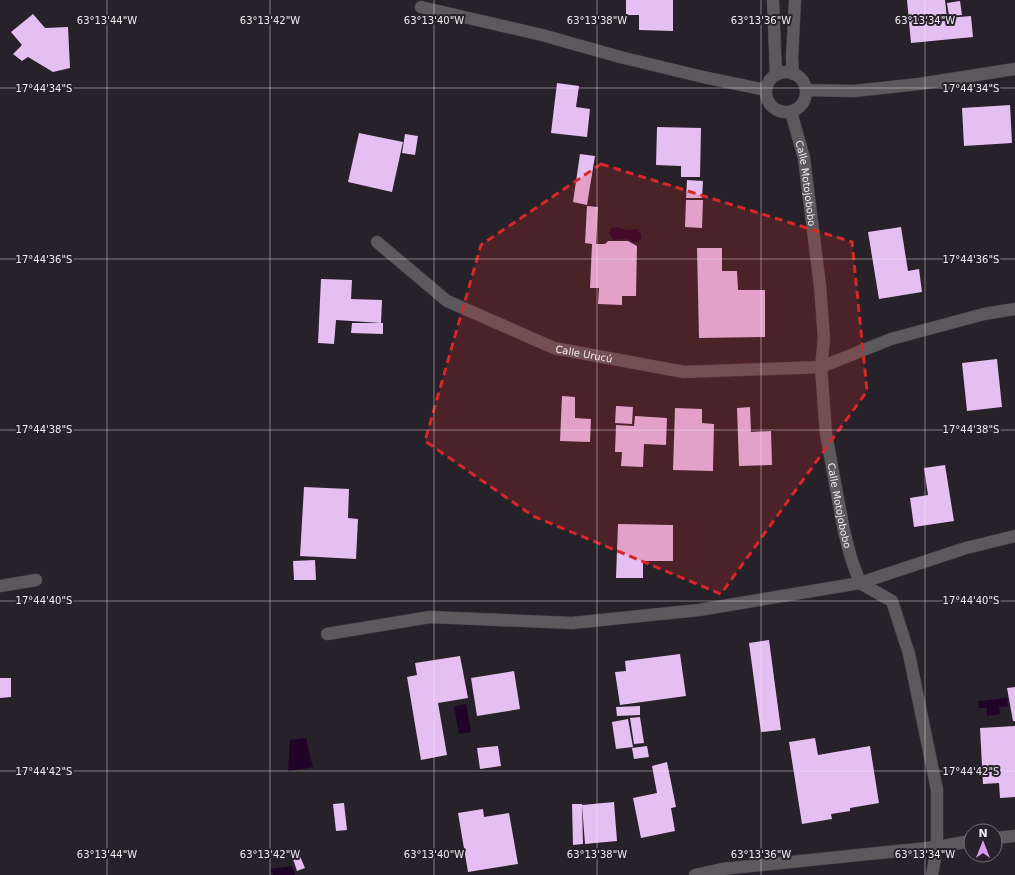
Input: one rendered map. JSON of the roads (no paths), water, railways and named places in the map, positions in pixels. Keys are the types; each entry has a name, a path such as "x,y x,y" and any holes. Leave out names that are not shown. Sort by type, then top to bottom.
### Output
{"street":[{"path":"773,0 776,75"},
{"path":"793,74 792,58 795,0"},
{"path":"421,7 542,35 620,57 703,77 766,90"},
{"path":"806,90 862,90 919,84 1015,69"},
{"path":"788,72 793,74 802,80 806,90 804,101 801,106 791,112 785,112 773,108 766,96 766,90 771,79 776,75 788,72"},
{"name":"Calle Motojobobo","path":"791,112 804,158 820,286 824,339 821,368 826,434 844,531 851,558 860,583"},
{"name":"Calle Urucú","path":"377,242 447,301 554,348 684,372 821,368"},
{"path":"821,368 891,339 984,314 1015,309"},
{"path":"327,634 430,617 572,623 698,610 860,583 966,548 1015,536"},
{"path":"0,586 36,580"},
{"path":"860,583 892,601 909,654 937,790 936,847 932,875"},
{"path":"1003,837 1015,836"},
{"path":"695,875 722,869 936,847 963,842"}]}
